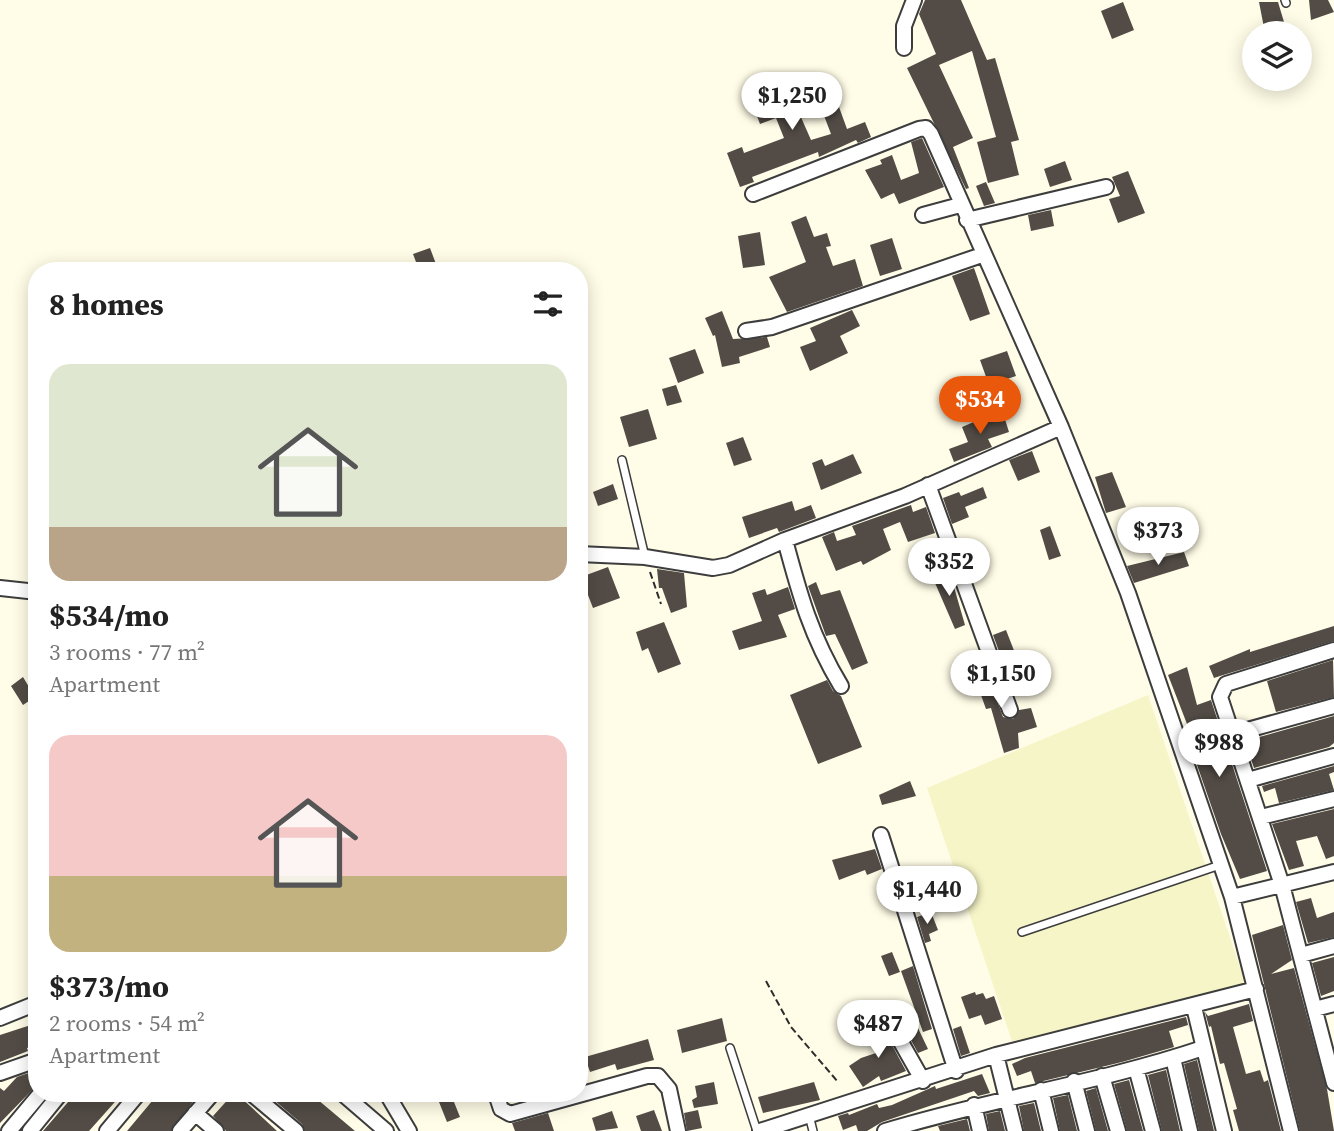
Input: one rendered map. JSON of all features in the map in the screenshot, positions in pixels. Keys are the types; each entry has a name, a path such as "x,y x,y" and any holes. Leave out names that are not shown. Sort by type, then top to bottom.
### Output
{"street":[{"path":"904,48 904,26 914,0"},
{"path":"752,194 926,128 948,171 982,255 1061,426 1128,593 1232,897 1291,1131"},
{"path":"967,220 1106,187"},
{"path":"923,215 960,205"},
{"path":"746,331 772,327 982,255"},
{"path":"588,554 645,557 713,568 743,561 785,540 871,510 1061,426"},
{"path":"928,485 1010,710"},
{"path":"785,540 806,617 818,647 841,686"},
{"path":"0,588 28,591"},
{"path":"1334,650 1226,684 1220,698 1282,885 1332,1065 1334,1083"},
{"path":"1233,734 1334,706"},
{"path":"1248,780 1334,756"},
{"path":"1261,817 1334,799"},
{"path":"881,835 956,1071"},
{"path":"1232,897 1334,872"},
{"path":"1301,955 1334,946"},
{"path":"759,1131 956,1071 996,1055 1194,1007 1256,989"},
{"path":"1315,1010 1334,1004"},
{"path":"0,1018 28,1007"},
{"path":"1194,1007 1224,1131"},
{"path":"888,1019 923,1081"},
{"path":"885,1131 930,1124 974,1105 1136,1068 1203,1048"},
{"path":"996,1055 1015,1131"},
{"path":"1173,1058 1190,1131"},
{"path":"0,1073 28,1063"},
{"path":"1136,1068 1153,1131"},
{"path":"588,1092 647,1076 659,1076 669,1089 678,1131"},
{"path":"1102,1076 1118,1131"},
{"path":"1074,1082 1087,1131"},
{"path":"1041,1090 1051,1131"},
{"path":"9,1131 33,1102"},
{"path":"30,1131 54,1102"},
{"path":"107,1131 131,1102"},
{"path":"180,1131 205,1102"},
{"path":"262,1102 296,1131"},
{"path":"352,1102 386,1131"},
{"path":"392,1102 409,1131"},
{"path":"499,1102 501,1109 510,1114 553,1102"},
{"path":"974,1105 979,1131"},
{"path":"195,1113 216,1131"}],"lane":[{"path":"622,460 645,557"},
{"path":"1022,932 1220,864"},
{"path":"730,1048 759,1131"},
{"path":"809,1115 813,1131"}],"path":[{"path":"645,557 661,604"},
{"path":"766,981 791,1027 838,1082"}],"green space":[{"path":"1148,695 1246,985 1014,1047 927,788"}],"building":[{"path":"925,0 961,0 987,60 995,58 1019,140 1011,142 1019,175 988,183 977,142 996,137 972,51 939,65 973,138 953,147 969,188 966,189 907,68 936,54 919,14"},
{"path":"1309,0 1328,0 1334,12 1311,20"},
{"path":"1123,2 1134,30 1112,39 1101,11"},
{"path":"1259,2 1278,2 1284,21 1263,21"},
{"path":"784,75 789,87 816,77 821,90 805,96 811,111 800,115 811,140 831,134 823,113 839,107 847,129 865,122 871,137 858,143 856,140 819,157 818,152 752,177 754,182 740,187 727,153 742,147 744,153 784,138 776,118 760,124 754,108 774,100 767,82"},
{"path":"922,138 944,187 899,204 894,193 881,199 865,170 882,164 880,160 892,155 901,180 919,173 911,142"},
{"path":"1065,161 1072,180 1050,187 1044,169"},
{"path":"1128,171 1145,213 1118,223 1109,199 1120,196 1112,177"},
{"path":"986,182 995,203 984,206 976,186"},
{"path":"1051,210 1054,226 1031,231 1028,215"},
{"path":"806,216 814,237 827,233 831,246 826,247 833,266 855,259 863,286 787,312 769,277 806,262 791,222"},
{"path":"760,232 765,265 743,268 738,236"},
{"path":"892,238 902,269 880,276 870,245"},
{"path":"430,248 435,262 416,262 413,254"},
{"path":"974,268 990,314 970,321 952,276"},
{"path":"852,310 860,326 840,336 848,353 810,371 800,347 816,341 810,328"},
{"path":"722,311 733,339 767,337 770,347 739,357 740,363 722,367 715,335 713,336 705,318"},
{"path":"695,349 704,373 678,383 669,358"},
{"path":"1007,351 1016,376 989,385 980,360"},
{"path":"676,385 682,402 667,406 662,389"},
{"path":"648,409 657,439 629,447 620,417"},
{"path":"1002,410 1009,432 988,439 992,447 954,462 949,449 968,442 962,427"},
{"path":"743,437 752,460 734,466 726,443"},
{"path":"1032,451 1040,472 1018,481 1009,460"},
{"path":"853,454 862,473 821,490 812,463 822,459 825,466"},
{"path":"1112,472 1126,507 1106,513 1095,477"},
{"path":"613,484 618,499 598,506 593,492"},
{"path":"983,487 987,498 965,507 969,517 952,524 943,498 959,492 961,496"},
{"path":"792,501 795,511 811,505 816,518 779,532 777,528 749,538 742,517"},
{"path":"911,505 913,512 926,507 935,533 908,542 900,522 883,529 891,550 863,565 861,561 836,571 822,537 834,532 837,541 856,535 852,526"},
{"path":"1050,526 1061,556 1049,560 1040,530"},
{"path":"1184,552 1189,566 1134,583 1127,566"},
{"path":"608,567 620,598 593,608 588,595 588,574"},
{"path":"657,569 684,573 687,607 671,613 662,588 659,588"},
{"path":"949,570 965,625 955,629 932,576"},
{"path":"816,582 821,595 840,590 868,663 852,670 835,634 826,636 808,586"},
{"path":"788,587 795,609 778,615 787,637 739,650 732,631 762,621 752,593 765,589 767,595"},
{"path":"664,622 681,664 658,673 648,648 642,651 636,632"},
{"path":"1334,626 1334,641 1214,678 1209,666 1250,649 1250,652"},
{"path":"1006,630 1022,671 1008,676 993,635"},
{"path":"980,655 1003,717 1013,719 1019,710 1031,708 1037,727 1018,733 1019,748 1004,753 991,708 986,709 968,659"},
{"path":"1333,660 1334,697 1276,712 1267,681"},
{"path":"1187,667 1197,705 1211,700 1267,871 1240,879 1221,834 1196,762 1199,761 1194,742 1168,675"},
{"path":"23,677 28,685 28,702 23,705 11,686"},
{"path":"827,680 833,691 841,696 862,747 818,764 790,695"},
{"path":"1334,716 1334,743 1329,747 1254,768 1245,741"},
{"path":"1334,766 1334,772 1329,774 1334,790 1279,803 1275,788 1264,792 1262,786"},
{"path":"910,781 916,796 882,805 879,795"},
{"path":"1334,809 1334,856 1326,859 1317,836 1296,841 1304,866 1289,870 1272,824"},
{"path":"875,849 882,869 867,875 865,870 839,880 832,860"},
{"path":"1311,898 1317,918 1334,912 1334,937 1308,943 1296,902"},
{"path":"931,912 938,930 929,934 931,941 925,943 917,917"},
{"path":"1283,925 1292,960 1271,974 1294,968 1327,1089 1334,1131 1300,1131 1252,935"},
{"path":"892,952 900,972 889,976 881,956"},
{"path":"1334,957 1334,991 1321,996 1312,963"},
{"path":"913,966 932,1029 923,1032 901,971"},
{"path":"975,992 976,995 983,993 986,999 994,996 1002,1019 985,1025 981,1015 969,1019 961,997"},
{"path":"1249,1004 1253,1021 1233,1027 1246,1074 1260,1070 1264,1082 1268,1080 1281,1131 1239,1131 1233,1110 1237,1109 1224,1063 1220,1064 1205,1012 1208,1016"},
{"path":"1186,1017 1190,1032 1188,1025 1169,1031 1174,1047 1122,1062 1035,1083 1031,1071 1017,1076 1012,1064 1025,1058"},
{"path":"722,1018 727,1041 682,1053 677,1030"},
{"path":"878,1019 906,1071 881,1081 879,1076 863,1087 849,1066 861,1058 882,1051 869,1022"},
{"path":"28,1026 28,1051 0,1062 0,1035"},
{"path":"917,1026 928,1049 918,1053 906,1031"},
{"path":"961,1026 970,1053 961,1056 953,1029"},
{"path":"648,1039 654,1060 617,1070 615,1064 590,1072 588,1056"},
{"path":"1197,1060 1214,1131 1199,1131 1184,1064"},
{"path":"1166,1070 1180,1131 1162,1131 1148,1075"},
{"path":"28,1073 28,1094 0,1123 0,1088 4,1091 17,1077"},
{"path":"982,1074 990,1093 978,1096 974,1091 882,1122 867,1131 858,1131 856,1125 843,1130 838,1116 849,1115 877,1104 879,1108 892,1105 935,1086 936,1089"},
{"path":"1129,1080 1143,1131 1127,1131 1114,1084"},
{"path":"714,1082 718,1104 694,1108 692,1100 697,1097 695,1086"},
{"path":"814,1082 820,1100 763,1113 758,1097"},
{"path":"1096,1088 1108,1131 1096,1131 1086,1091"},
{"path":"1068,1095 1077,1131 1060,1131 1053,1098"},
{"path":"68,1102 115,1102 89,1131 43,1131"},
{"path":"151,1102 193,1102 171,1131 127,1131"},
{"path":"226,1102 246,1102 277,1131 226,1131 213,1116"},
{"path":"276,1102 321,1102 355,1131 305,1131 302,1124"},
{"path":"439,1102 454,1102 460,1117 447,1122"},
{"path":"1034,1103 1041,1131 1024,1131 1019,1106"},
{"path":"654,1110 662,1131 641,1131 636,1116"},
{"path":"698,1110 702,1128 687,1131 684,1113"},
{"path":"612,1111 618,1128 596,1131 592,1118"},
{"path":"1000,1111 1005,1131 989,1131 986,1114"},
{"path":"548,1113 554,1131 515,1131 512,1123"},
{"path":"967,1119 970,1131 940,1131 938,1126"}]}
